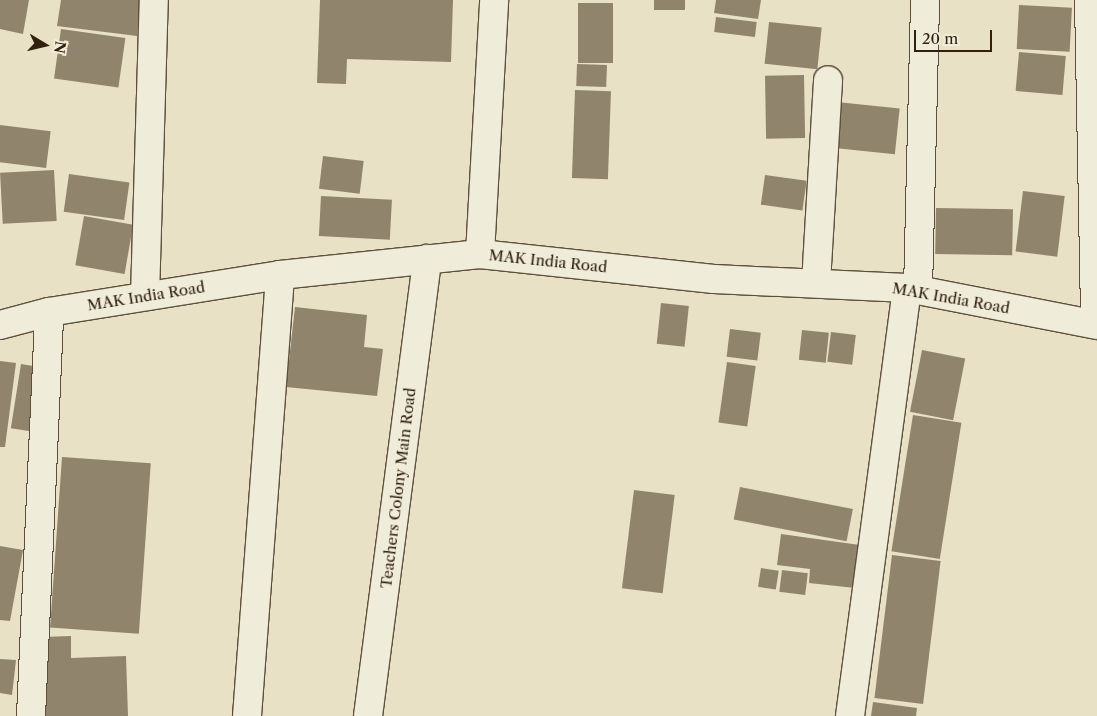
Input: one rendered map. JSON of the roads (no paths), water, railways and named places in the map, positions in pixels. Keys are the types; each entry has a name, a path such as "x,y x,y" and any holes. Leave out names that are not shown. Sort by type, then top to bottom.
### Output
{"street":[{"path":"145,296 154,0"},
{"path":"480,254 494,0"},
{"path":"850,716 912,289 925,0"},
{"path":"1090,0 1096,324"},
{"path":"816,282 828,80"},
{"name":"MAK India Road","path":"0,325 49,312 280,275 480,254 714,279 816,282 912,289 1096,324"},
{"name":"Teachers Colony Main Road","path":"368,716 427,259"},
{"path":"247,716 280,275"},
{"path":"31,716 49,312"}]}
